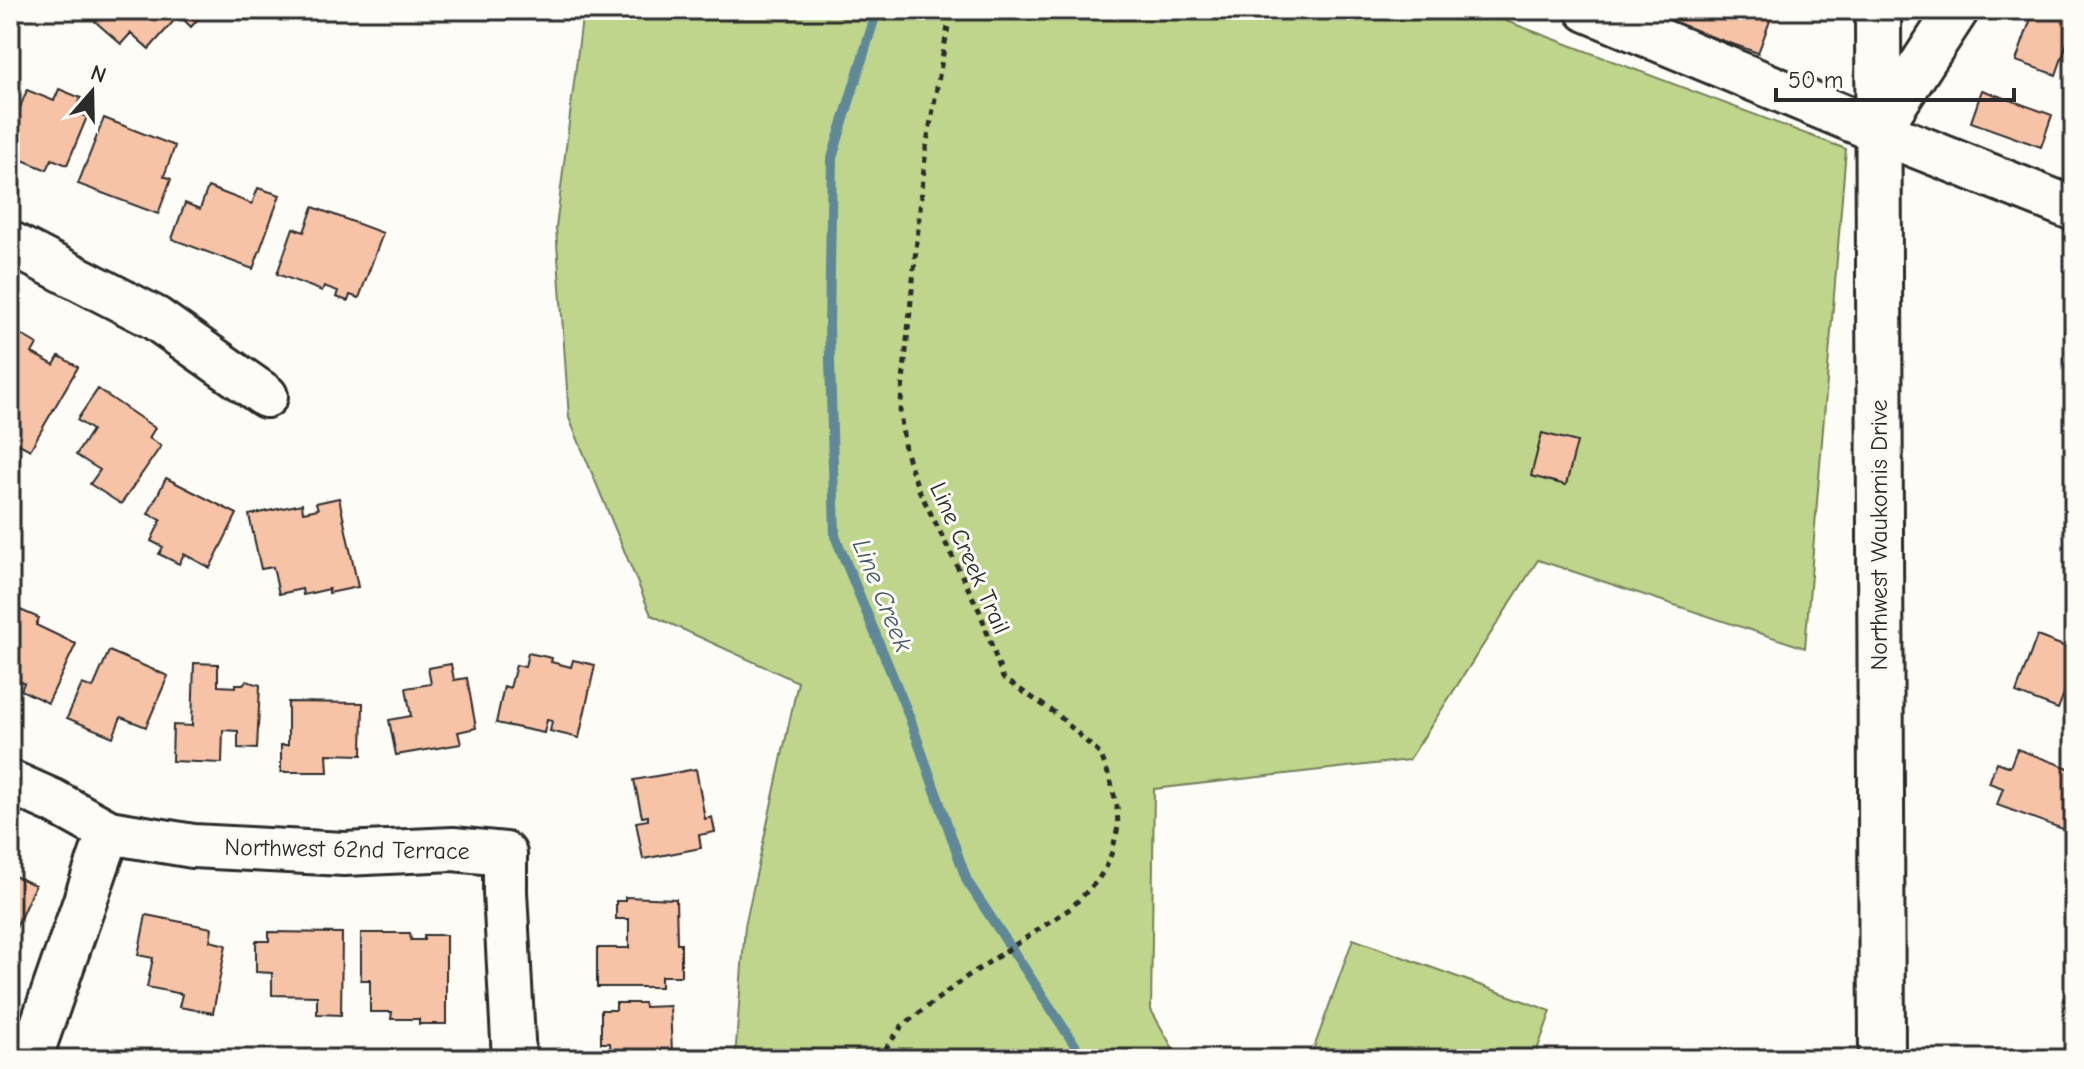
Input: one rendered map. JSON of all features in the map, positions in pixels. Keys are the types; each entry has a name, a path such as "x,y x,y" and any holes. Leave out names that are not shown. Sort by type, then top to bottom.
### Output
{"main road":[{"name":"Northwest Waukomis Drive","path":"1878,10 1882,1059"}],"street":[{"path":"1587,10 2074,209"},
{"path":"1878,131 1957,10"},
{"path":"10,243 155,318 266,396"},
{"name":"Northwest 62nd Terrace","path":"10,782 109,832 193,846 344,854 453,849 505,854 514,1059"},
{"path":"30,1059 109,832"}],"path":[{"name":"Line Creek Trail","path":"878,1059 902,1026 1071,908 1097,881 1112,852 1118,827 1117,807 1101,755 1058,715 1003,678 980,612 918,488 905,450 900,412 926,148 951,10"}],"green space":[{"path":"583,10 1477,10 1846,149 1805,648 1538,560 1409,760 1154,789 1151,1010 1179,1059 735,1059 745,926 798,682 651,615 569,418 556,228"},
{"path":"1353,939 1551,1011 1534,1059 1310,1059"}],"building":[{"path":"82,10 206,10 191,27 179,15 149,49 131,33 121,44"},
{"path":"1674,10 1774,10 1758,53 1670,22"},
{"path":"2034,10 2074,10 2074,23 2056,75 2016,61"},
{"path":"59,89 81,98 75,111 87,117 67,165 52,159 47,170 10,155 10,112 17,115 27,90 54,101"},
{"path":"1982,90 2052,115 2041,147 1971,122"},
{"path":"104,118 175,146 164,176 171,179 158,214 78,184"},
{"path":"208,187 252,204 258,188 280,195 253,269 172,239 185,203 200,209"},
{"path":"313,207 383,233 359,298 350,295 348,301 336,297 338,291 324,286 322,291 277,274 293,228 304,232"},
{"path":"10,328 37,344 32,353 54,365 59,356 78,367 30,450 10,439 18,425 10,420"},
{"path":"98,389 155,428 149,438 161,446 121,504 90,484 100,470 76,455 92,430 77,420"},
{"path":"1542,433 1577,442 1566,485 1531,476"},
{"path":"166,478 237,514 210,568 184,554 179,564 159,554 163,547 151,541 161,520 148,514"},
{"path":"339,498 358,587 329,593 329,589 303,595 302,589 279,594 273,567 261,569 249,515 302,504 303,512 318,509 316,503"},
{"path":"18,609 39,618 36,625 76,644 48,703 21,690 24,683 14,678 10,687 10,625"},
{"path":"2037,636 2074,650 2074,679 2070,678 2058,709 2016,693"},
{"path":"109,651 168,676 146,727 121,717 113,737 67,718 82,684 93,688"},
{"path":"528,653 552,658 551,662 571,667 573,660 595,665 579,738 550,731 552,721 547,720 544,733 496,723 504,686 510,688 516,665 525,667"},
{"path":"194,663 218,664 218,686 236,687 236,684 246,681 260,685 257,749 238,748 238,731 223,730 222,763 172,761 173,725 192,726"},
{"path":"451,664 454,680 467,678 476,728 458,732 461,744 396,755 389,720 411,716 406,688 431,684 428,668"},
{"path":"288,702 363,703 362,755 327,754 328,772 281,772 281,745 288,745"},
{"path":"2017,749 2074,770 2074,833 1997,805 2003,788 1989,783 1997,762 2010,767"},
{"path":"696,769 705,819 712,817 715,832 699,835 701,848 643,859 636,822 648,820 648,816 642,817 634,780"},
{"path":"10,874 35,885 10,941"},
{"path":"625,897 676,899 681,976 661,976 661,987 597,987 597,948 629,948 629,919 616,919 616,901 625,901"},
{"path":"146,915 212,928 210,941 226,945 213,1013 179,1007 182,994 147,987 153,958 138,955"},
{"path":"269,932 342,933 341,1015 317,1014 317,996 272,995 272,973 256,972 256,941 269,941"},
{"path":"361,933 410,933 411,940 424,940 424,935 446,935 446,1024 419,1024 419,1019 391,1019 392,1012 370,1012 370,980 361,980"},
{"path":"616,1003 670,1006 672,1052 681,1052 681,1059 598,1059 598,1053 611,1053 610,1043 601,1043 601,1010 616,1010"}],"waterway":[{"name":"Line Creek","path":"877,10 832,158 829,325 835,536 909,716 967,881 1084,1059"}]}
